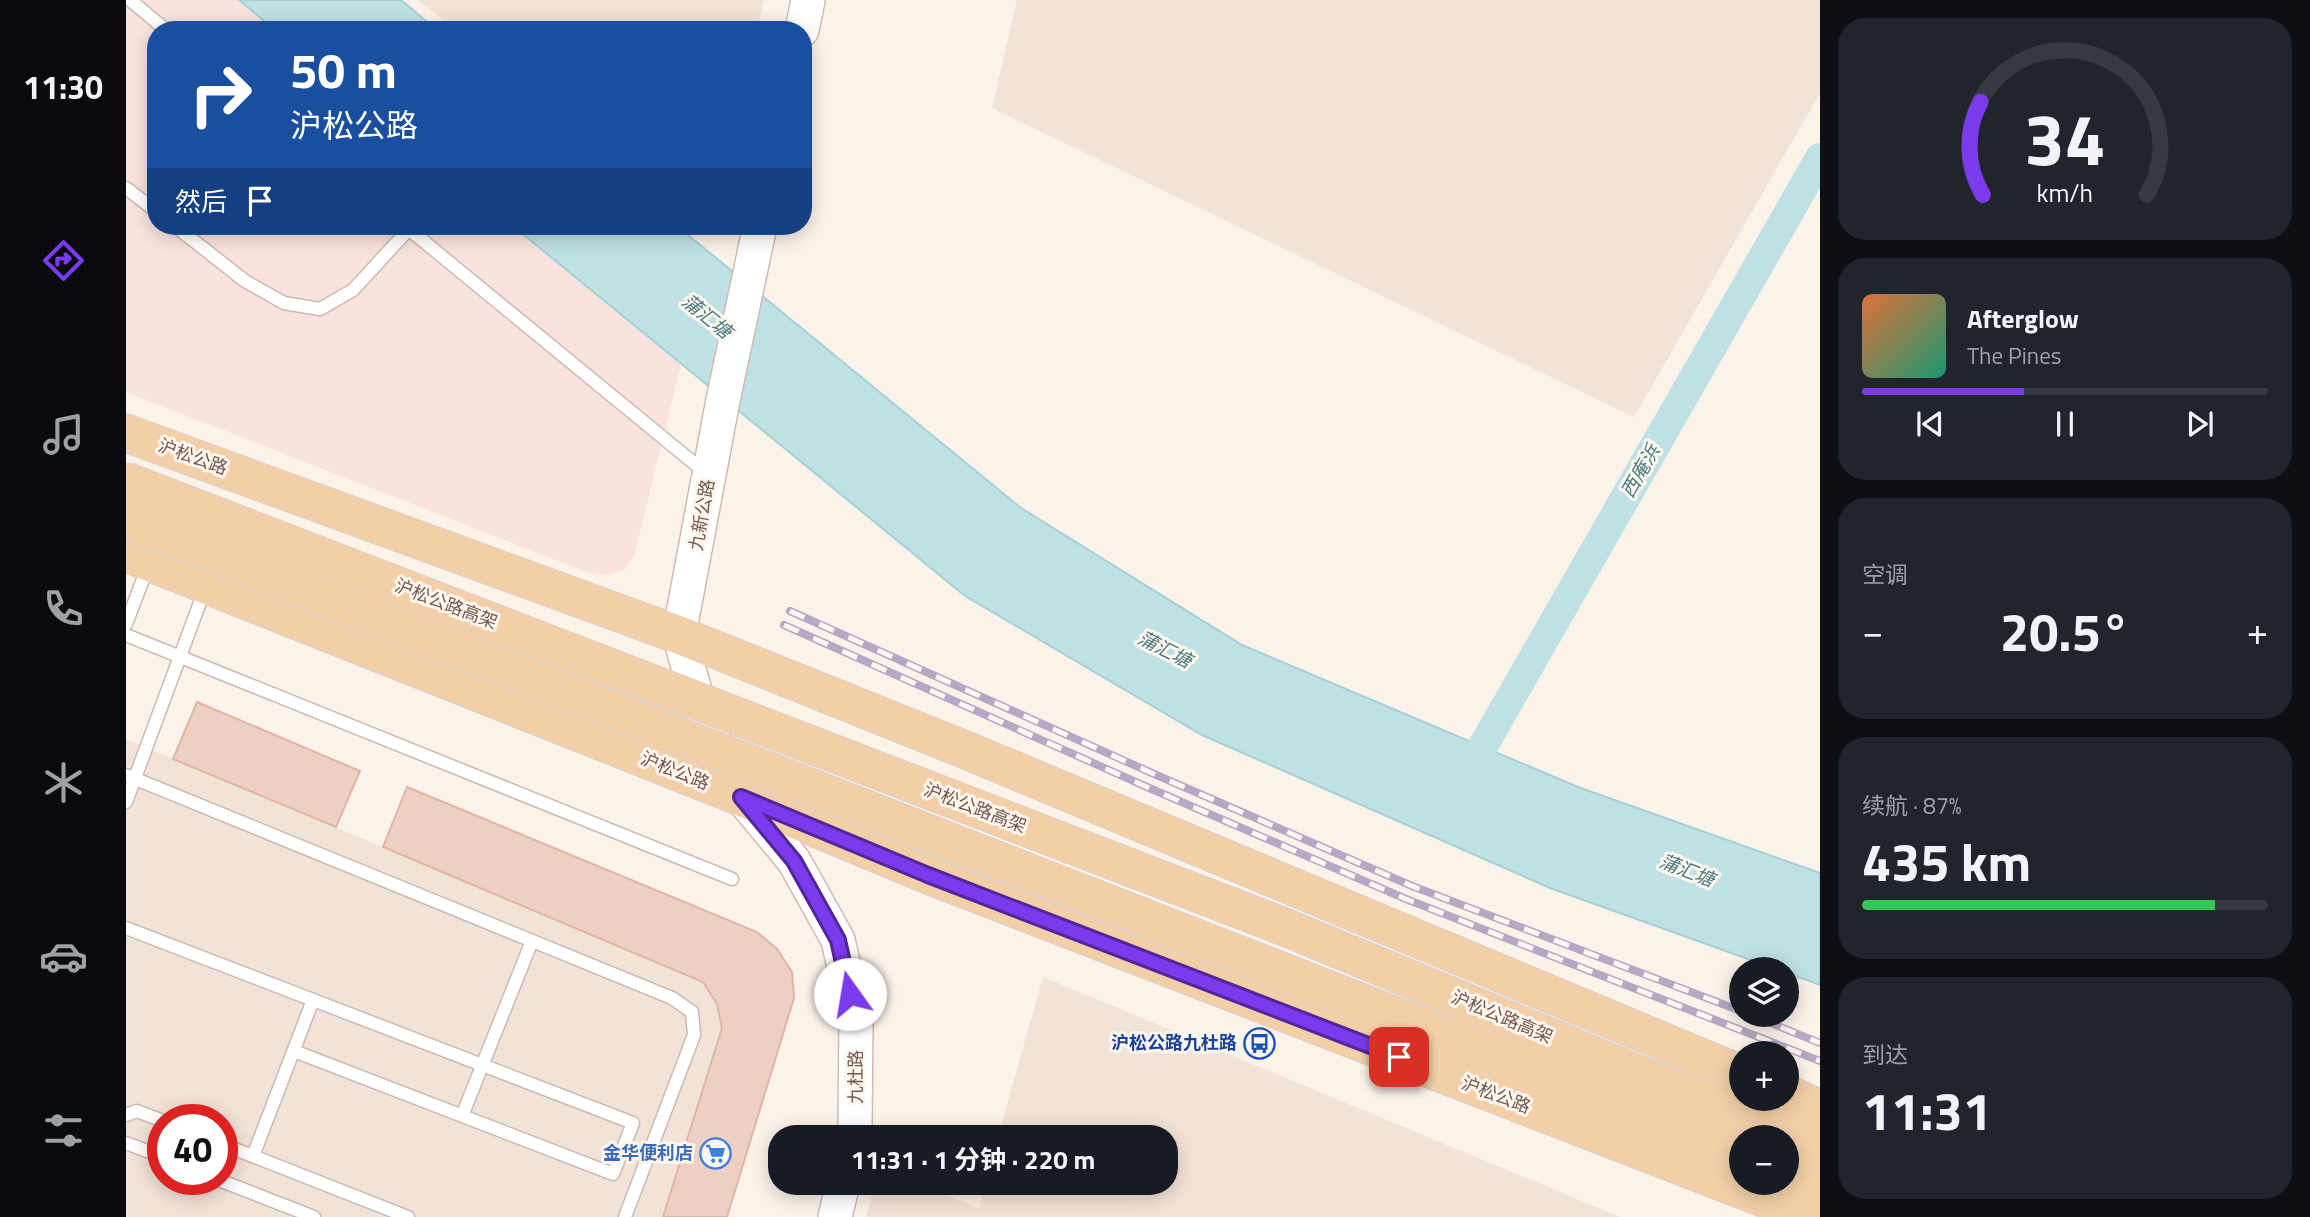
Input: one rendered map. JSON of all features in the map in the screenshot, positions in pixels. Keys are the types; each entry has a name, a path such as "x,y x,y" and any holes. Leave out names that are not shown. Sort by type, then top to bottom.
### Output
{"main road":[{"path":"804,21 808,0"},
{"name":"九新公路","path":"741,797 702,715 679,635 723,400 758,235"},
{"name":"沪松公路","path":"126,433 679,635 961,748 1729,1069"},
{"name":"沪松公路高架","path":"126,481 1287,928 1646,1077 1820,1144"},
{"name":"沪松公路高架","path":"126,520 1729,1146"},
{"name":"沪松公路","path":"138,557 741,797 940,880 1812,1217"},
{"name":"九杜路","path":"741,797 794,861 838,940 856,1021 855,1125"},
{"path":"1799,1099 1820,1109"},
{"path":"1799,1173 1820,1181"},
{"path":"835,1217 840,1195"}],"lane":[{"path":"130,0 155,21"},
{"path":"126,188 147,204"},
{"path":"187,235 255,286 284,303 320,309 353,290 401,235"},
{"path":"416,235 709,475"},
{"path":"126,624 138,557"},
{"path":"126,802 130,777 207,585"},
{"path":"126,635 733,879"},
{"path":"130,777 672,998 692,1012 694,1035 625,1217"},
{"path":"126,928 633,1123 614,1174 294,1051"},
{"path":"462,1116 532,941"},
{"path":"254,1156 313,1000"},
{"path":"126,1115 137,1111 147,1115"},
{"path":"126,1143 147,1151"},
{"path":"238,1150 408,1217"},
{"path":"238,1187 314,1217"}],"shaded area":[{"path":"126,0 239,0 264,21 147,21 147,235 524,235 681,365 634,556 625,569 609,575 589,573 126,392"},
{"path":"418,0 764,0 759,21 444,21"},
{"path":"1017,0 1820,0 1820,93 1634,417 992,108"},
{"path":"126,739 703,982 717,1004 722,1028 663,1217 126,1217"},
{"path":"1043,977 1620,1217 866,1217 872,1195 946,1195 979,1208 983,1195 1178,1195 1178,1125 1001,1125"}],"water":[{"path":"239,0 401,0 426,21 264,21"},
{"name":"蒲汇塘","path":"524,235 688,235 1021,508 1242,645 1578,787 1820,873 1820,985 1799,977 1799,957 1743,957 1550,888 1202,735 965,596"}],"building":[{"path":"197,702 360,771 336,827 173,759"},
{"path":"407,787 757,932 777,949 792,972 794,998 727,1217 663,1217 722,1028 717,1004 703,982 383,847"}],"waterway":[{"name":"西庵浜","path":"1463,781 1820,158"}],"railway":[{"path":"790,611 1412,886 1729,1006"},
{"path":"784,625 1406,899 1820,1061"},
{"path":"1781,1027 1820,1043"}],"place":[{"name":"沪松公路九杜路","path":"1260,1043"},
{"name":"金华便利店","path":"716,1153"}],"route":[{"path":"850,994 838,940 794,861 741,797 928,875 1399,1057"}]}
